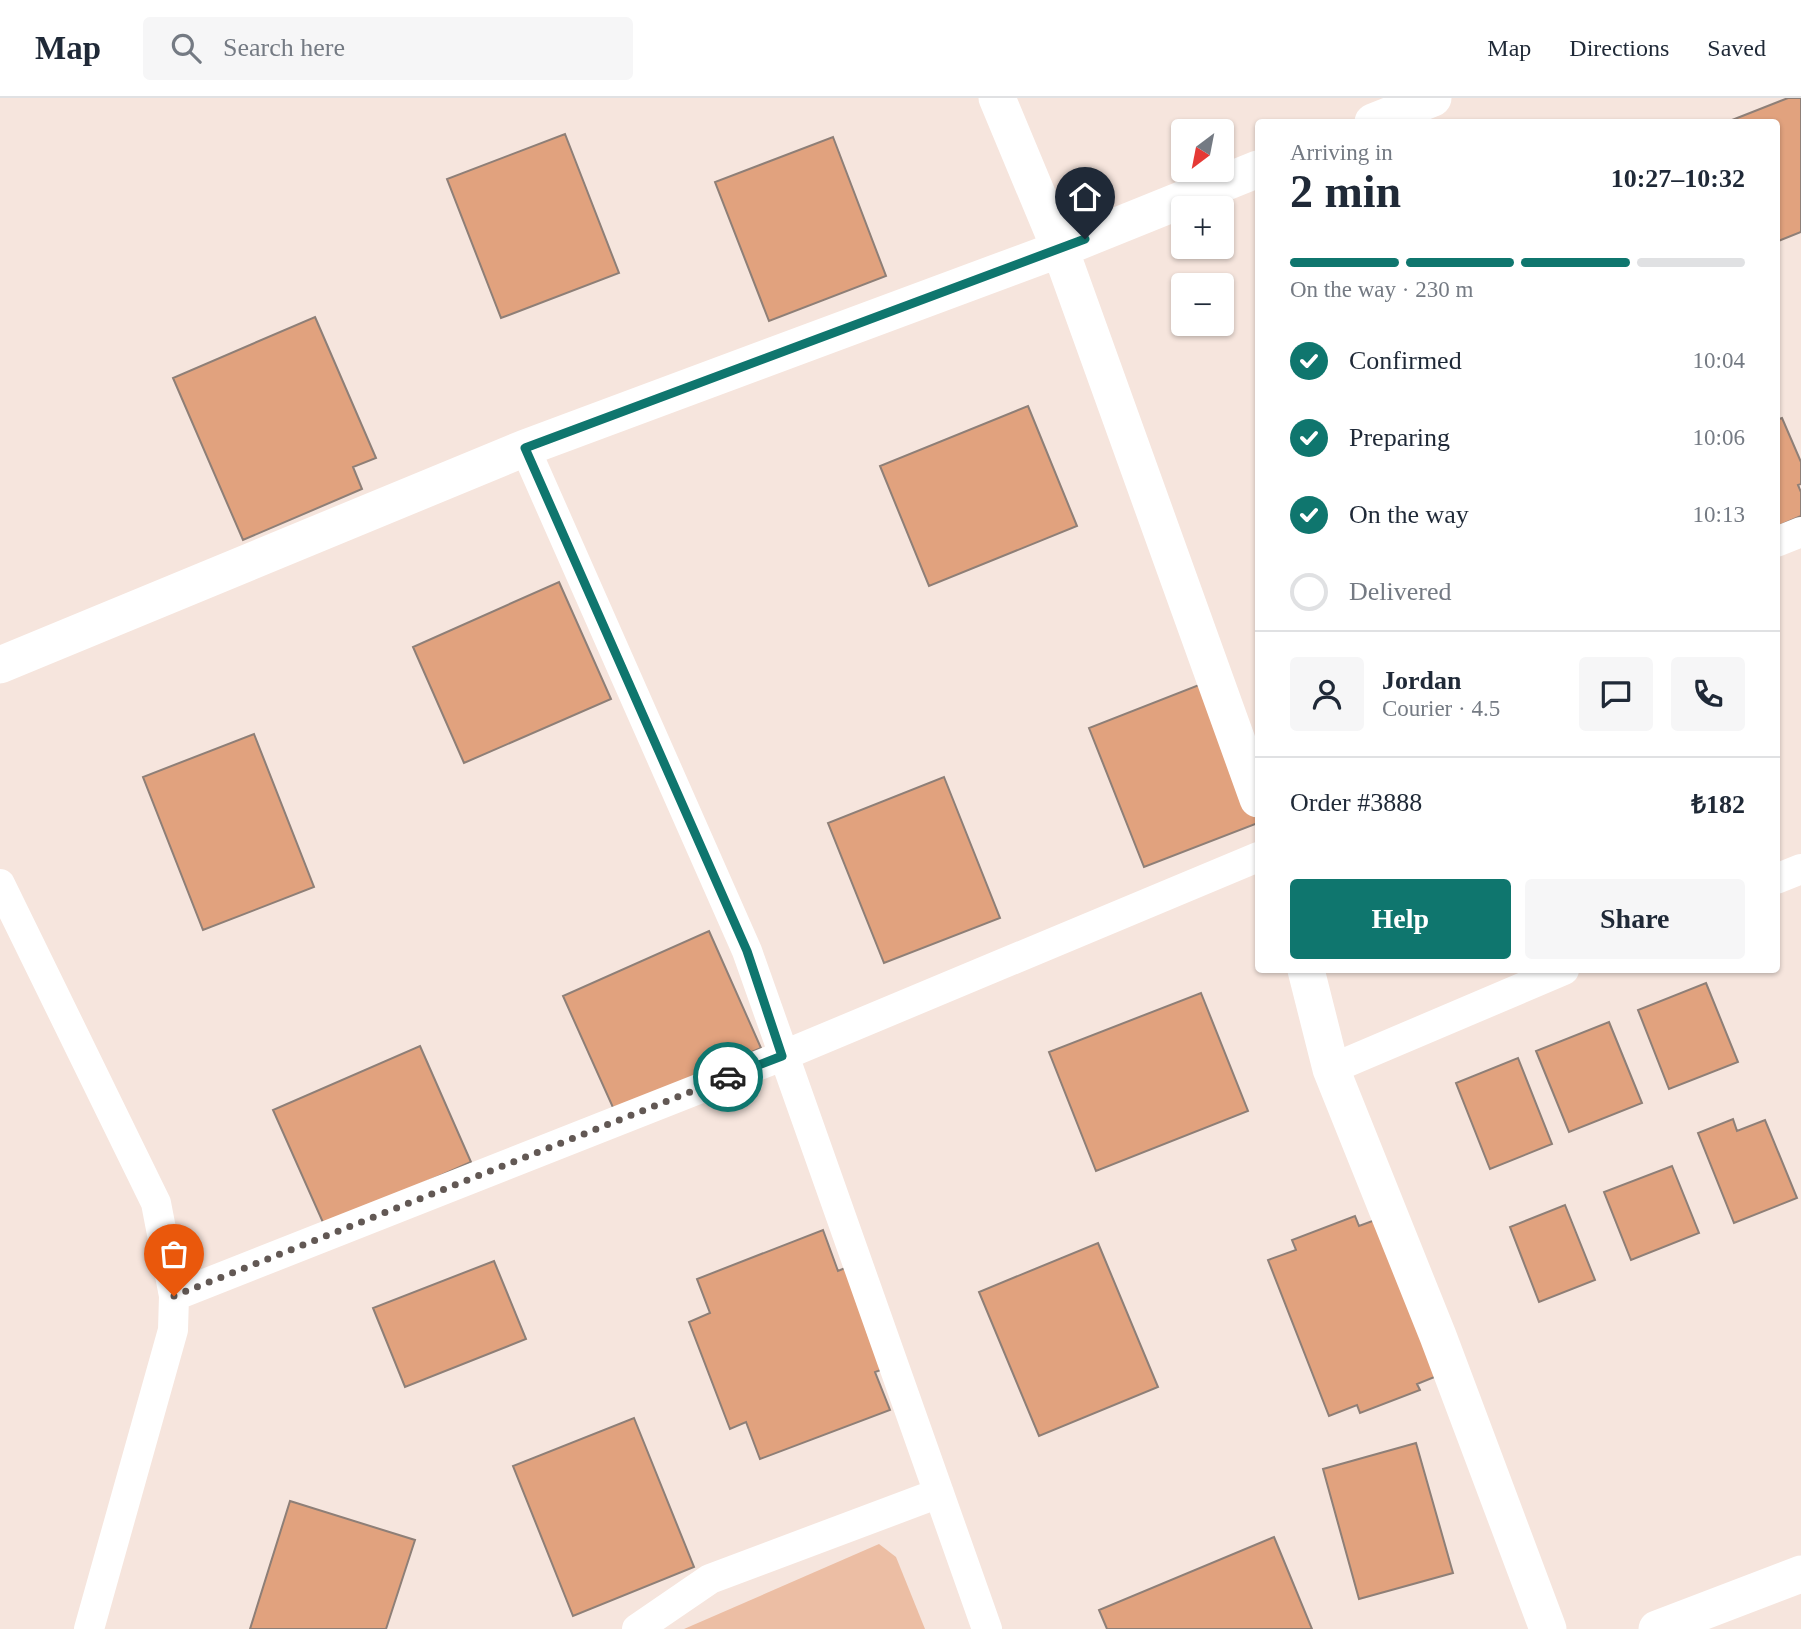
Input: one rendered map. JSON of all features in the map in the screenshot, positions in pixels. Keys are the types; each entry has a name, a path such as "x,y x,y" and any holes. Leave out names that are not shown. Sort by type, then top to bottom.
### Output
{"street":[{"path":"997,98 1060,249 1248,734 1255,780"},
{"path":"1380,119 1433,98"},
{"path":"0,666 525,448 1060,249 1255,170"},
{"path":"525,448 747,951 987,1629"},
{"path":"1780,540 1801,532"},
{"path":"174,1296 782,1056 1255,858"},
{"path":"1780,877 1801,869"},
{"path":"0,884 156,1203 174,1296 173,1330 89,1629"},
{"path":"1307,973 1331,1069 1438,1336 1548,1629"},
{"path":"1331,1069 1557,973"},
{"path":"637,1629 710,1579 939,1493"},
{"path":"1657,1629 1801,1574"}],"shaded area":[{"path":"879,1544 896,1557 925,1629 684,1629"}],"building":[{"path":"1788,98 1801,98 1801,232 1780,240 1780,119 1735,119"},
{"path":"565,134 619,273 501,318 447,179"},
{"path":"833,137 886,276 769,321 715,182"},
{"path":"315,317 376,458 353,467 362,489 243,540 173,378"},
{"path":"1028,406 1077,526 929,586 880,466"},
{"path":"1780,419 1801,462 1801,484 1798,485 1801,492 1801,516 1780,525"},
{"path":"559,582 611,699 464,763 413,647"},
{"path":"1204,683 1255,815 1255,824 1144,867 1089,728"},
{"path":"254,734 314,887 203,930 143,777"},
{"path":"944,777 1000,918 884,963 828,823"},
{"path":"709,931 761,1048 615,1112 563,996"},
{"path":"1706,983 1738,1062 1669,1089 1638,1010"},
{"path":"1201,993 1248,1111 1096,1171 1049,1052"},
{"path":"1609,1022 1642,1103 1569,1132 1536,1051"},
{"path":"420,1046 471,1162 325,1227 273,1110"},
{"path":"1518,1058 1552,1144 1490,1169 1456,1083"},
{"path":"1733,1119 1737,1131 1765,1120 1797,1198 1734,1223 1698,1133"},
{"path":"1672,1166 1699,1233 1631,1260 1604,1192"},
{"path":"1565,1205 1595,1280 1539,1302 1510,1227"},
{"path":"1355,1216 1359,1226 1386,1216 1447,1372 1417,1384 1420,1390 1360,1413 1357,1405 1329,1416 1268,1260 1296,1250 1292,1240"},
{"path":"823,1230 838,1271 852,1265 892,1366 875,1372 890,1410 760,1459 746,1422 730,1429 689,1322 710,1313 697,1279"},
{"path":"1098,1243 1158,1387 1039,1436 979,1292"},
{"path":"494,1261 526,1339 405,1387 373,1308"},
{"path":"634,1418 694,1567 573,1616 513,1466"},
{"path":"1416,1443 1453,1573 1359,1599 1323,1469"},
{"path":"290,1501 415,1540 386,1629 250,1629"},
{"path":"1274,1537 1312,1629 1107,1629 1099,1610"}],"way so far":[{"path":"174,1296 728,1077"}],"route":[{"path":"728,1077 782,1056 747,951 525,448 1085,239"}]}
